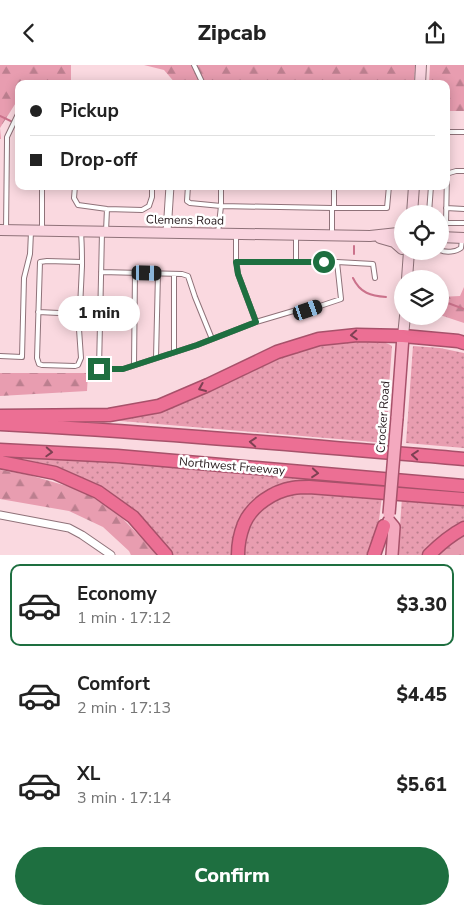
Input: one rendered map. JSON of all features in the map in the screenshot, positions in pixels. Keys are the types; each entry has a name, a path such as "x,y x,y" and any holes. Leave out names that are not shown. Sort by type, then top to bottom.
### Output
{"highway":[{"path":"0,416 109,415 159,405 277,353 319,339 357,335 403,336 464,343"},
{"name":"Northwest Freeway","path":"0,424 464,459"},
{"name":"Northwest Freeway","path":"0,450 117,456 464,486"},
{"path":"0,462 55,473 98,491 133,517 166,555"},
{"path":"238,555 241,532 250,514 264,501 278,492 293,488 309,487 464,499"},
{"path":"374,555 387,521"},
{"path":"429,555 437,546 464,528"}],"main road":[{"name":"Crocker Road","path":"382,555 397,418 403,336"},
{"name":"Crocker Road","path":"387,521 394,527 392,555"}],"street":[{"path":"420,80 421,65"},
{"path":"168,232 170,190"},
{"path":"413,205 414,190"},
{"name":"Clemens Road","path":"3,230 370,236 394,233"},
{"name":"Clemens Road","path":"370,236 394,242"},
{"path":"449,237 463,238"},
{"name":"Crocker Road","path":"403,336 404,325"},
{"path":"0,515 69,528 112,555"}],"lane":[{"path":"194,65 201,80"},
{"path":"3,230 6,142 15,120"},
{"path":"450,132 464,132"},
{"path":"450,173 464,171"},
{"path":"42,190 42,230"},
{"path":"75,190 74,199 78,205 107,209 142,210 149,206 152,190"},
{"path":"188,190 188,201 190,203 221,206 387,208 389,190"},
{"path":"218,233 221,190"},
{"path":"332,235 334,190"},
{"path":"431,205 432,190"},
{"path":"445,190 445,205"},
{"path":"107,209 101,271 99,369 123,369 256,322 300,309 308,310 341,299 337,262"},
{"path":"449,209 464,209"},
{"path":"449,222 457,221 464,223"},
{"path":"0,356 22,357 24,278 30,254 31,230"},
{"path":"81,231 82,262 81,358 75,366 45,366 39,364 37,358 40,262 82,262"},
{"path":"236,233 238,274 256,322"},
{"path":"296,234 296,262"},
{"path":"449,251 456,251 461,248 463,238"},
{"path":"236,262 374,264 375,278"},
{"path":"101,271 182,274 188,276 212,339"},
{"path":"134,365 135,273"},
{"path":"156,358 158,273"},
{"path":"174,274 174,352"},
{"path":"38,312 80,314"}],"green space":[{"path":"0,65 71,65 71,80 15,80 15,104 0,128"},
{"path":"144,65 415,65 414,80 173,80 164,70"},
{"path":"430,65 464,65 464,111 450,111 450,80 429,80"},
{"path":"464,287 464,323 449,318 449,297 460,296"},
{"path":"333,341 373,341 387,343 392,346 386,443 109,420 292,349"},
{"path":"413,346 440,348 464,353 464,448 406,443"},
{"path":"0,373 88,373 87,391 0,396"},
{"path":"9,456 185,468 381,485 381,487 264,495 234,555 171,555 127,508 8,460"},
{"path":"0,470 29,475 84,491 123,519 156,555 131,555 103,527 69,511 0,499"},
{"path":"291,491 382,496 378,528 371,555 241,555 242,541 256,512"},
{"path":"402,497 464,501 464,522 423,555 398,555"},
{"path":"464,535 464,555 434,555 435,552"}],"waterway":[{"path":"0,116 15,123"},
{"path":"354,246 354,254"},
{"path":"353,278 359,287 367,293 386,297"},
{"path":"449,303 464,309"}],"route":[{"path":"99,369 123,369 197,345 256,322 238,274 236,262 324,262"}]}
